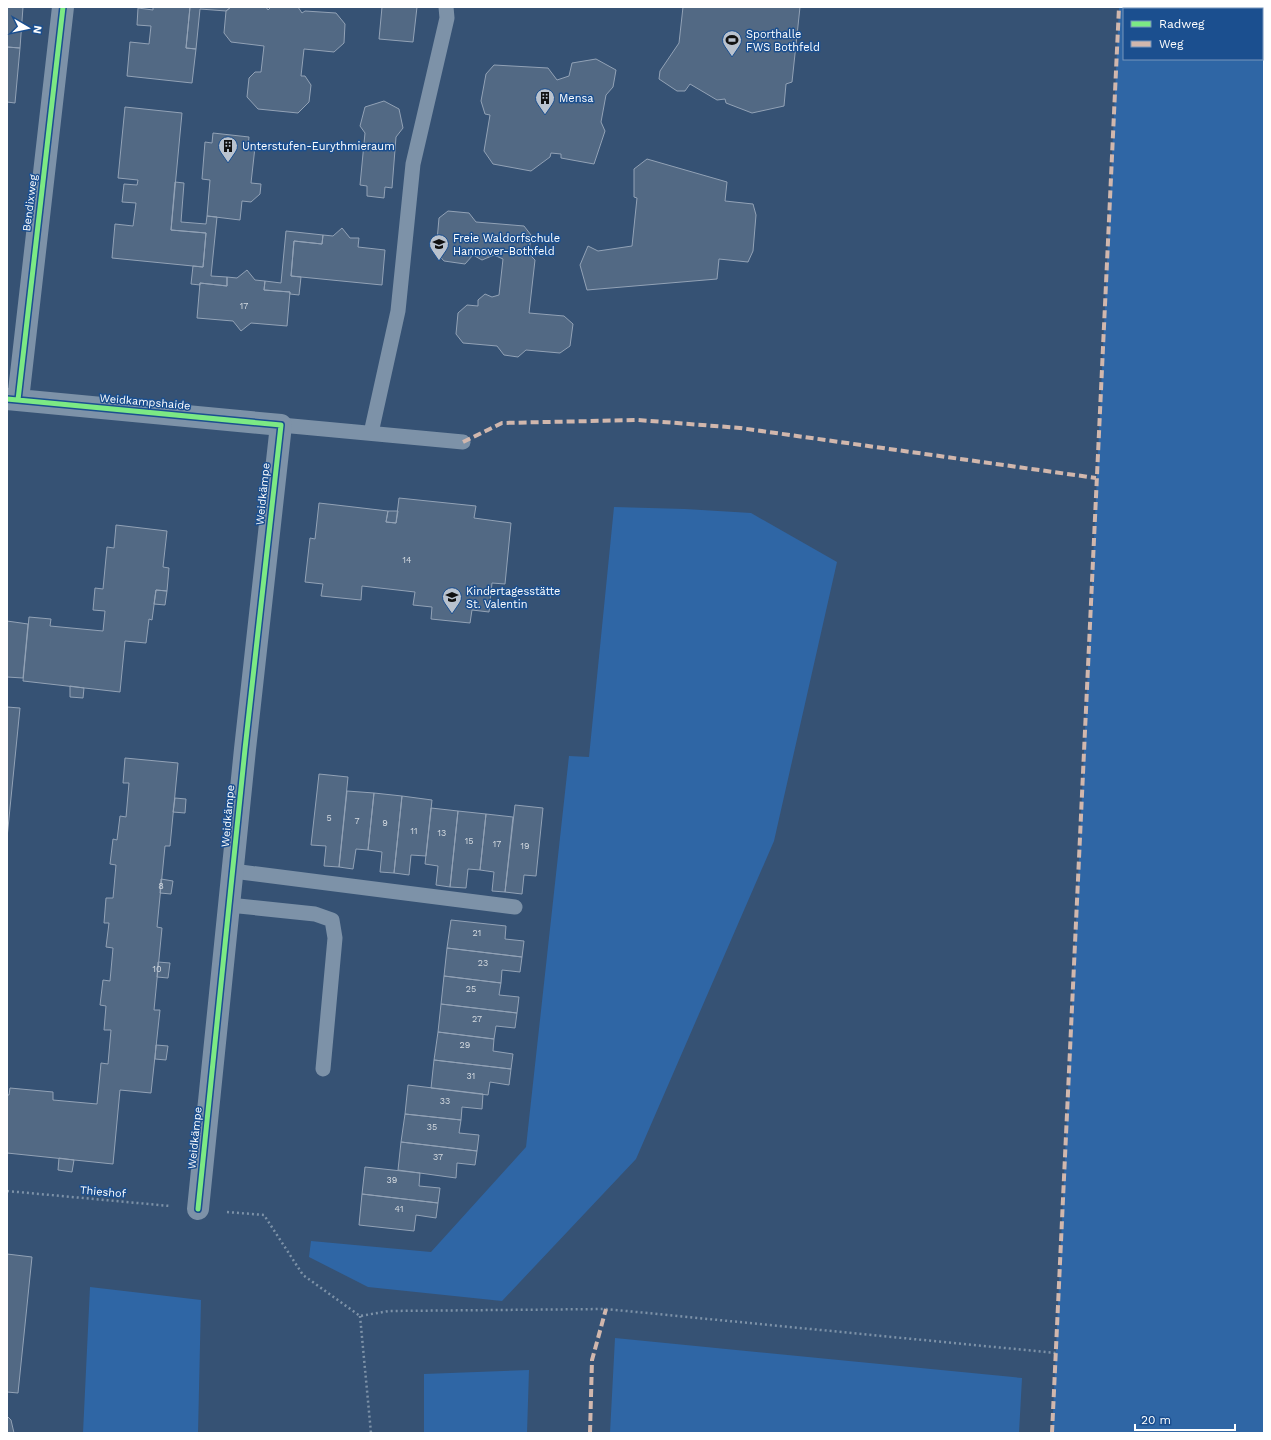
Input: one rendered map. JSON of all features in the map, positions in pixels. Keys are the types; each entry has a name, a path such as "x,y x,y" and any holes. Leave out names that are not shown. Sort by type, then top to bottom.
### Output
{"street":[{"name":"Bendixweg","path":"12,400 63,7"},
{"name":"Weidkampshaide","path":"12,400 281,425"},
{"name":"Weidkämpe","path":"198,1209 246,741 281,425"}],"lane":[{"path":"371,434 398,311 413,164 447,18 446,7"},
{"path":"281,425 463,442"},
{"path":"233,871 515,906"},
{"path":"229,905 315,914 332,920 335,938 324,1069"}],"path":[{"path":"371,1433 360,1316 389,1311 606,1309 1056,1352"}],"shaded area":[{"path":"1119,7 1264,7 1264,1433 1052,1433"},
{"path":"614,507 751,513 837,562 774,841 636,1159 502,1301 368,1287 309,1257 311,1241 431,1252 526,1147 569,756 589,757"},
{"path":"90,1287 201,1300 198,1433 83,1433"},
{"path":"615,1338 1022,1378 1019,1433 610,1433"},
{"path":"529,1370 527,1433 424,1433 424,1374"}],"building":[{"path":"7,7 23,7 20,48 7,47"},
{"path":"153,7 190,7 186,48 196,49 192,83 127,76 130,42 149,44 151,26 137,25 138,8 153,10"},
{"path":"190,7 231,7 226,11 200,9 196,49 186,48"},
{"path":"231,7 266,7 268,10 271,7 298,7 302,13 305,11 336,13 345,24 344,43 334,52 304,49 301,76 305,76 311,85 309,102 298,113 258,109 247,97 249,78 255,72 261,72 264,46 231,42 224,33 226,11"},
{"path":"382,7 417,7 413,42 379,39"},
{"name":"Sporthalle FWS Bothfeld","path":"683,7 800,7 792,82 786,84 784,106 752,113 726,103 725,99 717,100 690,84 685,91 677,91 659,79 660,71 679,43"},
{"path":"7,47 20,48 15,103 7,102"},
{"name":"Mensa","path":"596,59 616,70 613,87 606,95 601,122 605,131 594,164 561,158 561,154 551,153 550,157 531,171 493,164 484,151 490,115 485,114 481,101 486,74 494,65 548,68 557,80 569,76 572,63"},
{"path":"384,101 399,109 403,128 396,137 392,188 385,187 384,198 367,196 367,186 360,185 365,133 360,126 365,107"},
{"path":"125,107 182,113 171,230 206,233 203,267 112,258 115,224 133,226 136,203 122,202 124,184 137,185 138,180 118,178"},
{"name":"Unterstufen-Eurythmieraum","path":"213,133 249,137 248,147 255,147 251,183 261,184 260,194 251,202 242,201 240,220 207,216 210,180 202,179 205,142 212,143"},
{"path":"647,159 727,182 725,201 753,204 756,215 753,251 748,262 719,259 717,279 587,290 580,265 588,246 598,251 632,246 637,198 634,197 634,169"},
{"path":"175,182 184,183 181,222 206,224 207,216 217,217 211,276 227,277 227,286 200,283 200,285 191,284 193,266 203,267 206,233 171,230"},
{"path":"448,211 469,213 476,222 524,226 531,235 529,254 535,260 529,313 564,316 573,324 570,346 560,353 526,350 518,357 504,355 497,346 463,343 456,334 458,313 467,305 478,306 478,300 485,294 492,297 499,295 503,259 494,255 482,260 473,255 465,264 444,261 436,252 439,218"},
{"path":"342,228 350,238 359,238 358,247 385,250 382,285 291,276 294,241 322,244 323,235 333,236"},
{"path":"286,231 323,235 322,244 294,241 291,276 301,277 299,295 290,294 290,292 264,290 265,281 281,283"},
{"path":"247,270 255,280 265,281 264,290 290,292 287,326 251,323 241,331 233,321 197,318 200,283 227,286 227,277 237,278"},
{"path":"399,498 476,506 474,518 511,523 505,584 492,583 489,612 472,610 470,623 431,619 432,607 413,605 415,592 362,586 361,600 321,596 323,584 305,582 310,538 315,539 319,503 388,511 386,522 396,523"},
{"path":"388,511 398,511 396,523 386,522"},
{"path":"116,525 167,531 163,567 169,568 167,591 156,590 152,620 149,619 146,643 125,641 120,692 23,681 29,617 51,619 50,626 103,631 105,611 93,610 95,588 103,589 107,547 114,548"},
{"path":"156,590 167,591 165,605 154,604"},
{"path":"7,621 28,624 23,678 7,677"},
{"path":"70,686 84,688 83,698 70,697"},
{"path":"7,707 20,708 7,838"},
{"path":"125,758 178,763 170,846 165,846 157,927 162,928 154,1010 160,1010 151,1093 120,1090 113,1164 7,1153 7,1095 9,1095 10,1088 53,1092 53,1100 97,1104 101,1063 108,1064 111,1030 104,1030 106,1006 100,1005 103,980 110,981 113,948 106,947 109,923 104,923 106,898 113,898 116,865 110,864 113,839 117,840 120,816 126,817 129,783 123,783"},
{"path":"319,774 348,777 339,867 324,866 326,846 311,845"},
{"path":"347,791 374,793 368,850 356,849 353,869 339,867"},
{"path":"374,793 402,796 394,873 380,872 382,852 368,850"},
{"path":"402,796 432,800 426,856 411,855 409,875 394,873"},
{"path":"175,798 186,799 185,813 173,812"},
{"path":"515,805 543,808 536,876 524,875 522,894 505,892"},
{"path":"431,808 458,811 450,887 436,885 438,866 425,864"},
{"path":"458,811 486,814 480,870 468,869 466,888 450,887"},
{"path":"486,814 513,817 505,892 492,891 494,872 480,870"},
{"path":"161,879 173,881 171,894 160,893"},
{"path":"451,920 506,926 505,939 524,941 522,957 447,948"},
{"path":"447,948 522,957 520,972 502,970 501,983 444,976"},
{"path":"158,962 170,963 168,978 157,977"},
{"path":"444,976 501,983 499,995 519,997 517,1013 441,1004"},
{"path":"441,1004 517,1013 515,1028 496,1026 494,1039 438,1032"},
{"path":"438,1032 494,1039 493,1051 513,1054 511,1069 434,1060"},
{"path":"156,1045 168,1046 166,1060 155,1059"},
{"path":"434,1060 511,1069 509,1085 490,1082 488,1095 431,1088"},
{"path":"408,1085 483,1094 482,1109 462,1107 461,1120 405,1114"},
{"path":"405,1114 461,1120 459,1133 479,1135 477,1151 401,1142"},
{"path":"401,1142 477,1151 475,1165 457,1163 456,1178 398,1170"},
{"path":"59,1158 74,1160 72,1172 58,1170"},
{"path":"365,1167 420,1173 419,1186 440,1188 438,1203 362,1194"},
{"path":"362,1194 438,1203 436,1218 416,1215 414,1231 359,1225"},
{"path":"7,1254 32,1257 18,1393 7,1392"},
{"path":"7,1416 11,1420 14,1433 7,1433"}],"marked path":[{"path":"1052,1433 1119,7"},
{"path":"463,442 502,423 638,420 740,428 1096,478"},
{"path":"590,1433 592,1360 606,1309"}],"cycle path":[{"path":"18,400 63,7"},
{"path":"7,399 281,425 245,749 198,1209"}],"place":[{"name":"Sporthalle FWS Bothfeld","path":"732,57"},
{"name":"Mensa","path":"545,115"},
{"name":"Unterstufen-Eurythmieraum","path":"228,163"},
{"name":"Freie Waldorfschule Hannover-Bothfeld","path":"439,261"},
{"name":"Kindertagesstätte St. Valentin","path":"452,614"}]}
